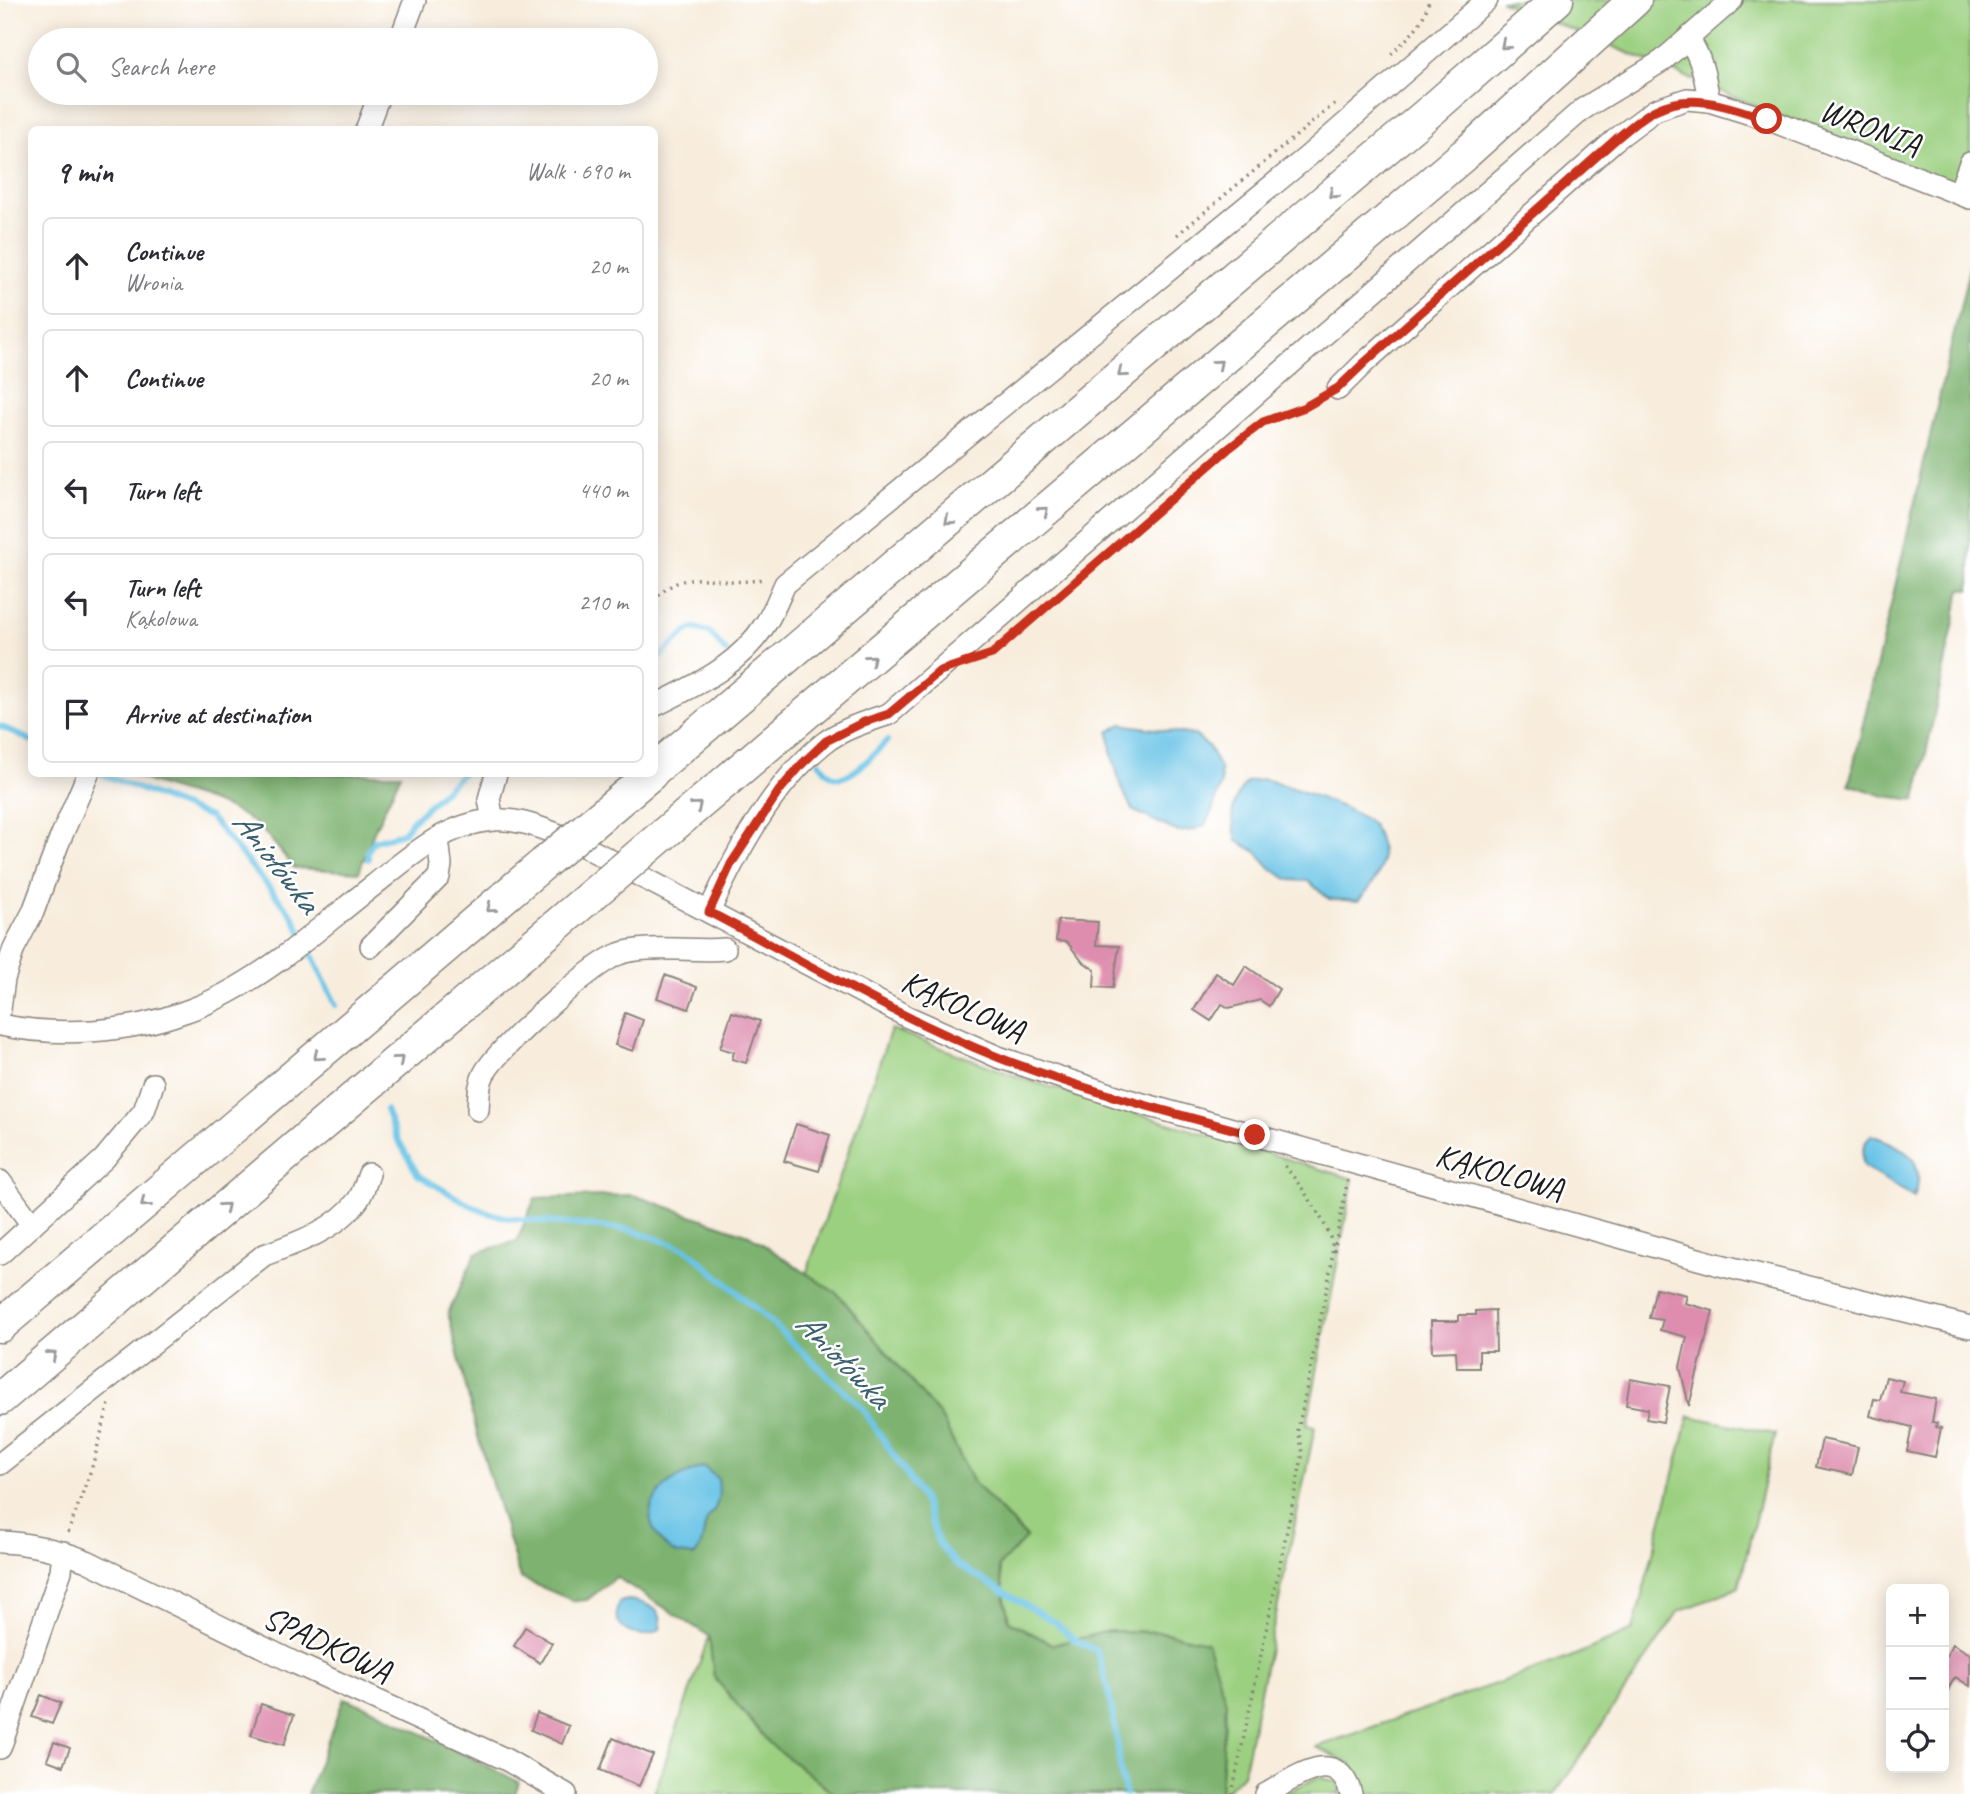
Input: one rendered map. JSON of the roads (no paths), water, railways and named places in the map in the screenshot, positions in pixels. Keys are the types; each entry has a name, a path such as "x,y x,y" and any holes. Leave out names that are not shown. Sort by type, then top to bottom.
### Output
{"highway":[{"path":"658,768 1425,116 1556,0"},
{"path":"0,1399 1465,154 1635,0"},
{"path":"0,1326 647,777"}],"street":[{"path":"404,28 415,0"},
{"path":"658,704 717,674 740,655 766,623 785,584 1307,157 1487,0"},
{"path":"709,912 731,864 779,791 826,741 864,722 889,714 1583,109 1645,73 1732,0"},
{"path":"1338,388 1615,140 1655,110 1688,99 1709,101 1701,61 1688,38"},
{"name":"WRONIA","path":"1709,101 1767,119 1964,196"},
{"path":"368,126 375,105"},
{"path":"1964,196 1970,163"},
{"path":"0,1009 4,979 14,948 33,912 87,777"},
{"path":"493,820 489,799 495,777"},
{"name":"KĄKOLOWA","path":"0,1025 28,1030 83,1032 132,1025 184,1013 230,990 281,959 424,845 458,828 493,820 522,822 570,839 908,1017 998,1057 1125,1099 1716,1264 1970,1327"},
{"path":"371,946 439,877 441,865 438,838"},
{"path":"478,1110 480,1082 485,1071 511,1041 599,963 620,953 636,950 725,949"},
{"path":"0,1254 104,1159 144,1111 153,1084"},
{"path":"0,1464 264,1255 306,1240 336,1221 358,1199 369,1174"},
{"path":"0,1181 32,1225"},
{"name":"SPADKOWA","path":"0,1542 24,1542 87,1561 295,1663 506,1759 566,1794"},
{"path":"0,1748 61,1571 63,1552"},
{"path":"1266,1794 1311,1770 1326,1768 1342,1773 1348,1781 1351,1794"}],"water":[{"path":"1121,724 1195,735 1209,747 1220,768 1221,784 1204,826 1178,832 1132,810 1121,786 1111,751 1109,732"},
{"path":"1264,779 1338,805 1373,825 1382,849 1381,866 1374,881 1358,901 1329,899 1308,881 1290,880 1271,869 1257,852 1237,841 1233,809 1237,796 1247,782"},
{"path":"1871,1135 1893,1144 1910,1156 1918,1173 1914,1197 1863,1166 1863,1149"},
{"path":"704,1467 718,1479 718,1501 694,1556 678,1554 666,1546 656,1534 650,1512 652,1505 667,1485"},
{"path":"629,1600 648,1605 657,1611 661,1622 660,1629 643,1635 635,1634 621,1626 616,1612 619,1602"}],"waterway":[{"path":"658,658 687,631 694,628 709,632 726,652"},
{"name":"Aniołówka","path":"0,726 28,739"},
{"path":"819,762 831,775 845,776 860,767 887,741"},
{"name":"Aniołówka","path":"109,777 210,817 293,916 336,1005"},
{"path":"368,859 368,851 374,841 403,833 459,777"},
{"name":"Aniołówka","path":"386,1110 396,1136 418,1175 468,1204 509,1218 631,1230 687,1249 771,1322 862,1408 923,1499 939,1544 956,1564 1056,1623 1073,1639 1096,1650 1109,1694 1126,1794"}]}
